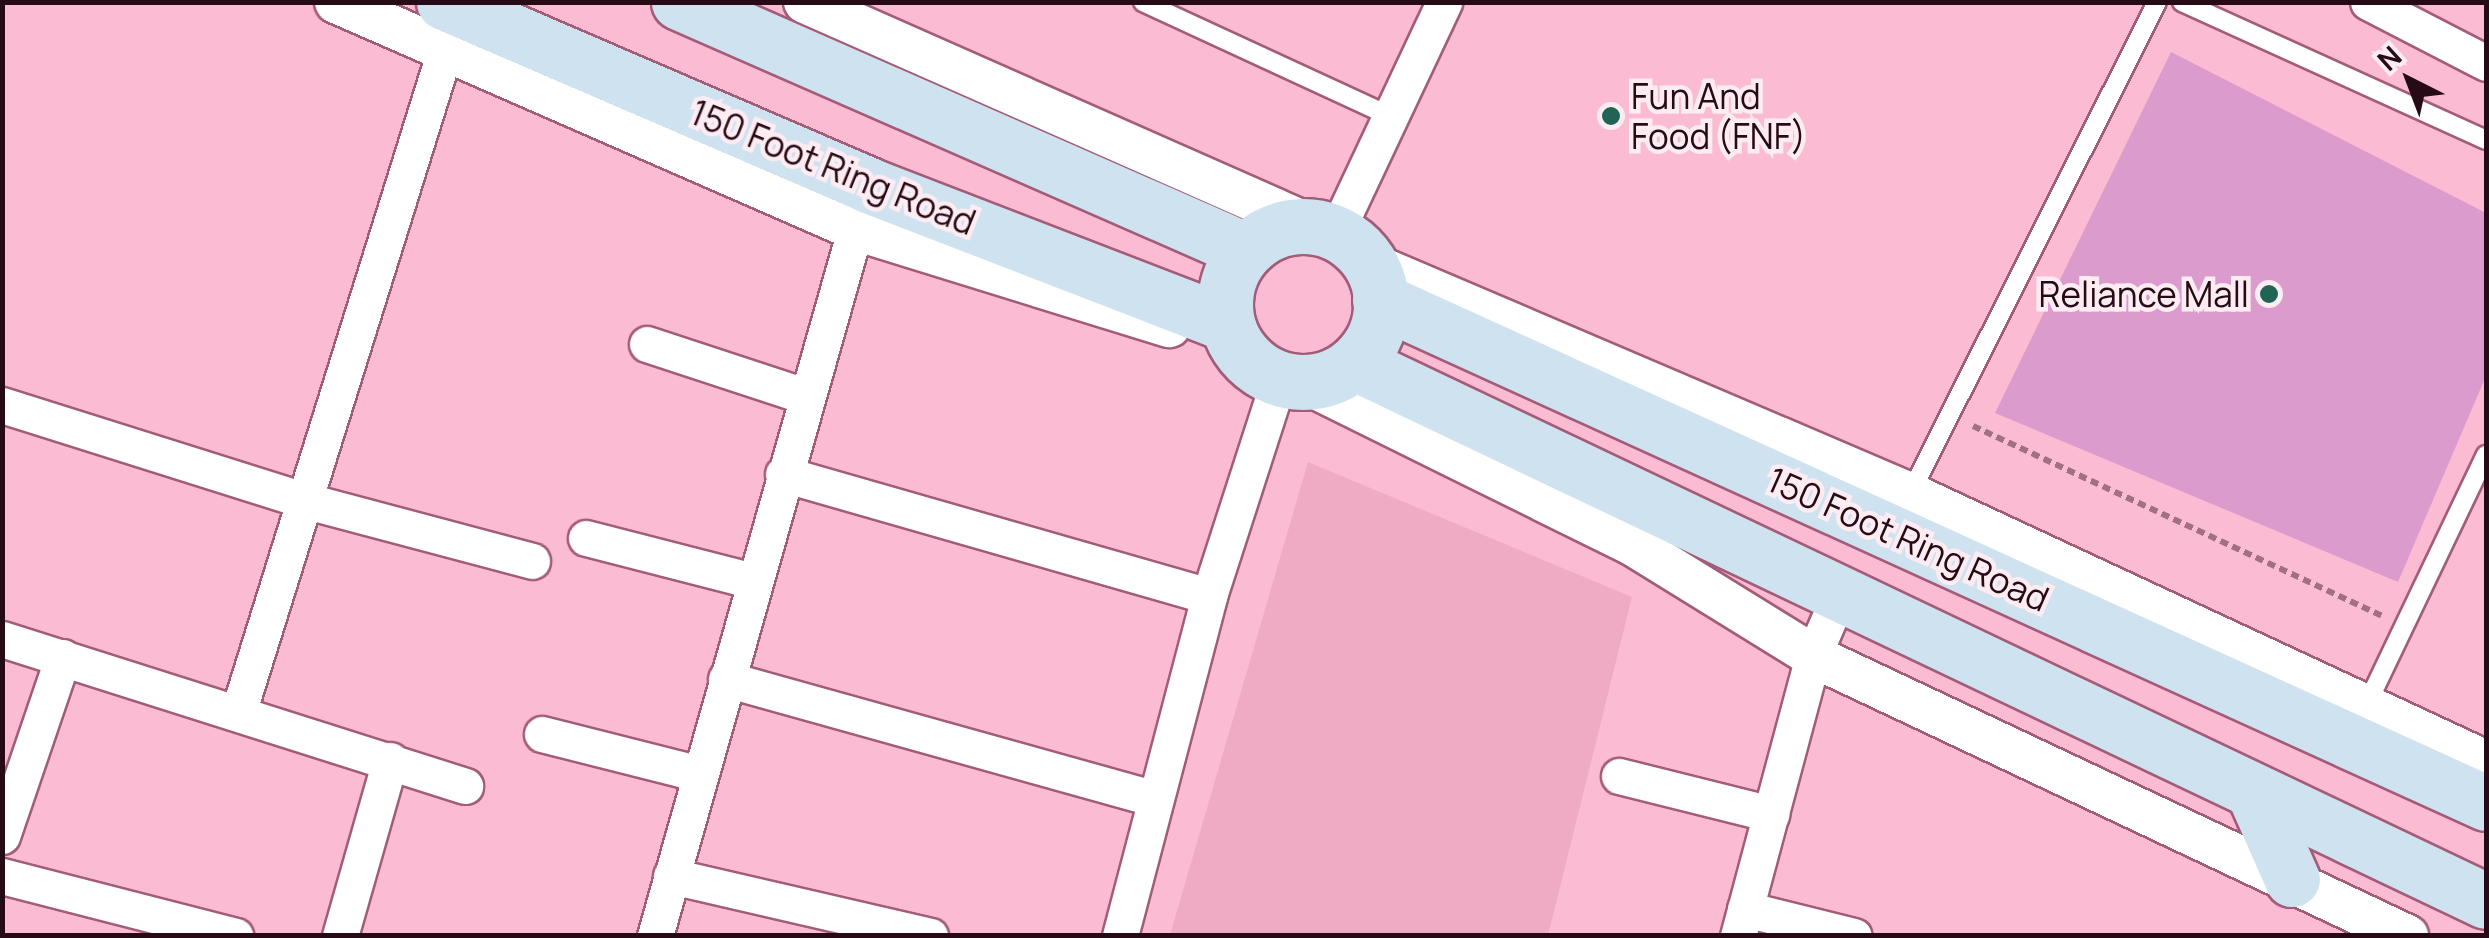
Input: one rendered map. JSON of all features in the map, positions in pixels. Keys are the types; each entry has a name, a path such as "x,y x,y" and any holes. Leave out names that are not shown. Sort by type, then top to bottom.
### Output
{"highway":[{"path":"680,2 1245,250"},
{"name":"150 Foot Ring Road","path":"449,20 862,207 1280,359 1838,598 2464,891"},
{"path":"1288,226 1350,255 1372,342 1280,359 1224,296 1245,250 1288,226"},
{"name":"150 Foot Ring Road","path":"1350,255 2471,786"},
{"path":"2388,714 2471,786"},
{"path":"2254,793 2292,879"}],"street":[{"path":"239,710 449,20 336,2"},
{"path":"805,2 1350,255 1910,494 2388,714"},
{"path":"1350,255 1386,114 1444,2"},
{"path":"2368,2 2486,63"},
{"path":"654,936 862,207"},
{"path":"647,344 805,396"},
{"path":"1120,936 1210,596 1280,359 1632,544 1814,656 2407,936"},
{"path":"2,404 304,500 532,561"},
{"path":"783,474 1210,596"},
{"path":"586,538 754,581"},
{"path":"1838,598 1814,656 1742,922 1854,936"},
{"path":"2,639 239,710 465,786"},
{"path":"2,836 62,657"},
{"path":"726,679 1155,799"},
{"path":"542,734 700,774"},
{"path":"340,936 390,760"},
{"path":"1620,776 1771,814"},
{"path":"2,876 235,936"},
{"path":"671,876 930,936"}],"lane":[{"path":"1143,2 1386,114"},
{"path":"1910,494 2157,2"},
{"path":"2182,2 2486,140"},
{"path":"2388,714 2404,626 2486,455"}],"path":[{"path":"1950,415 2404,626"}],"shaded area":[{"path":"1308,462 1632,597 1548,935 1170,935"}],"building":[{"name":"Reliance Mall","path":"2171,52 2486,213 2486,376 2398,582 1995,413"}],"place":[{"name":"Fun And Food (FNF)","path":"1611,116"},
{"name":"Reliance Mall","path":"2269,294"}]}
